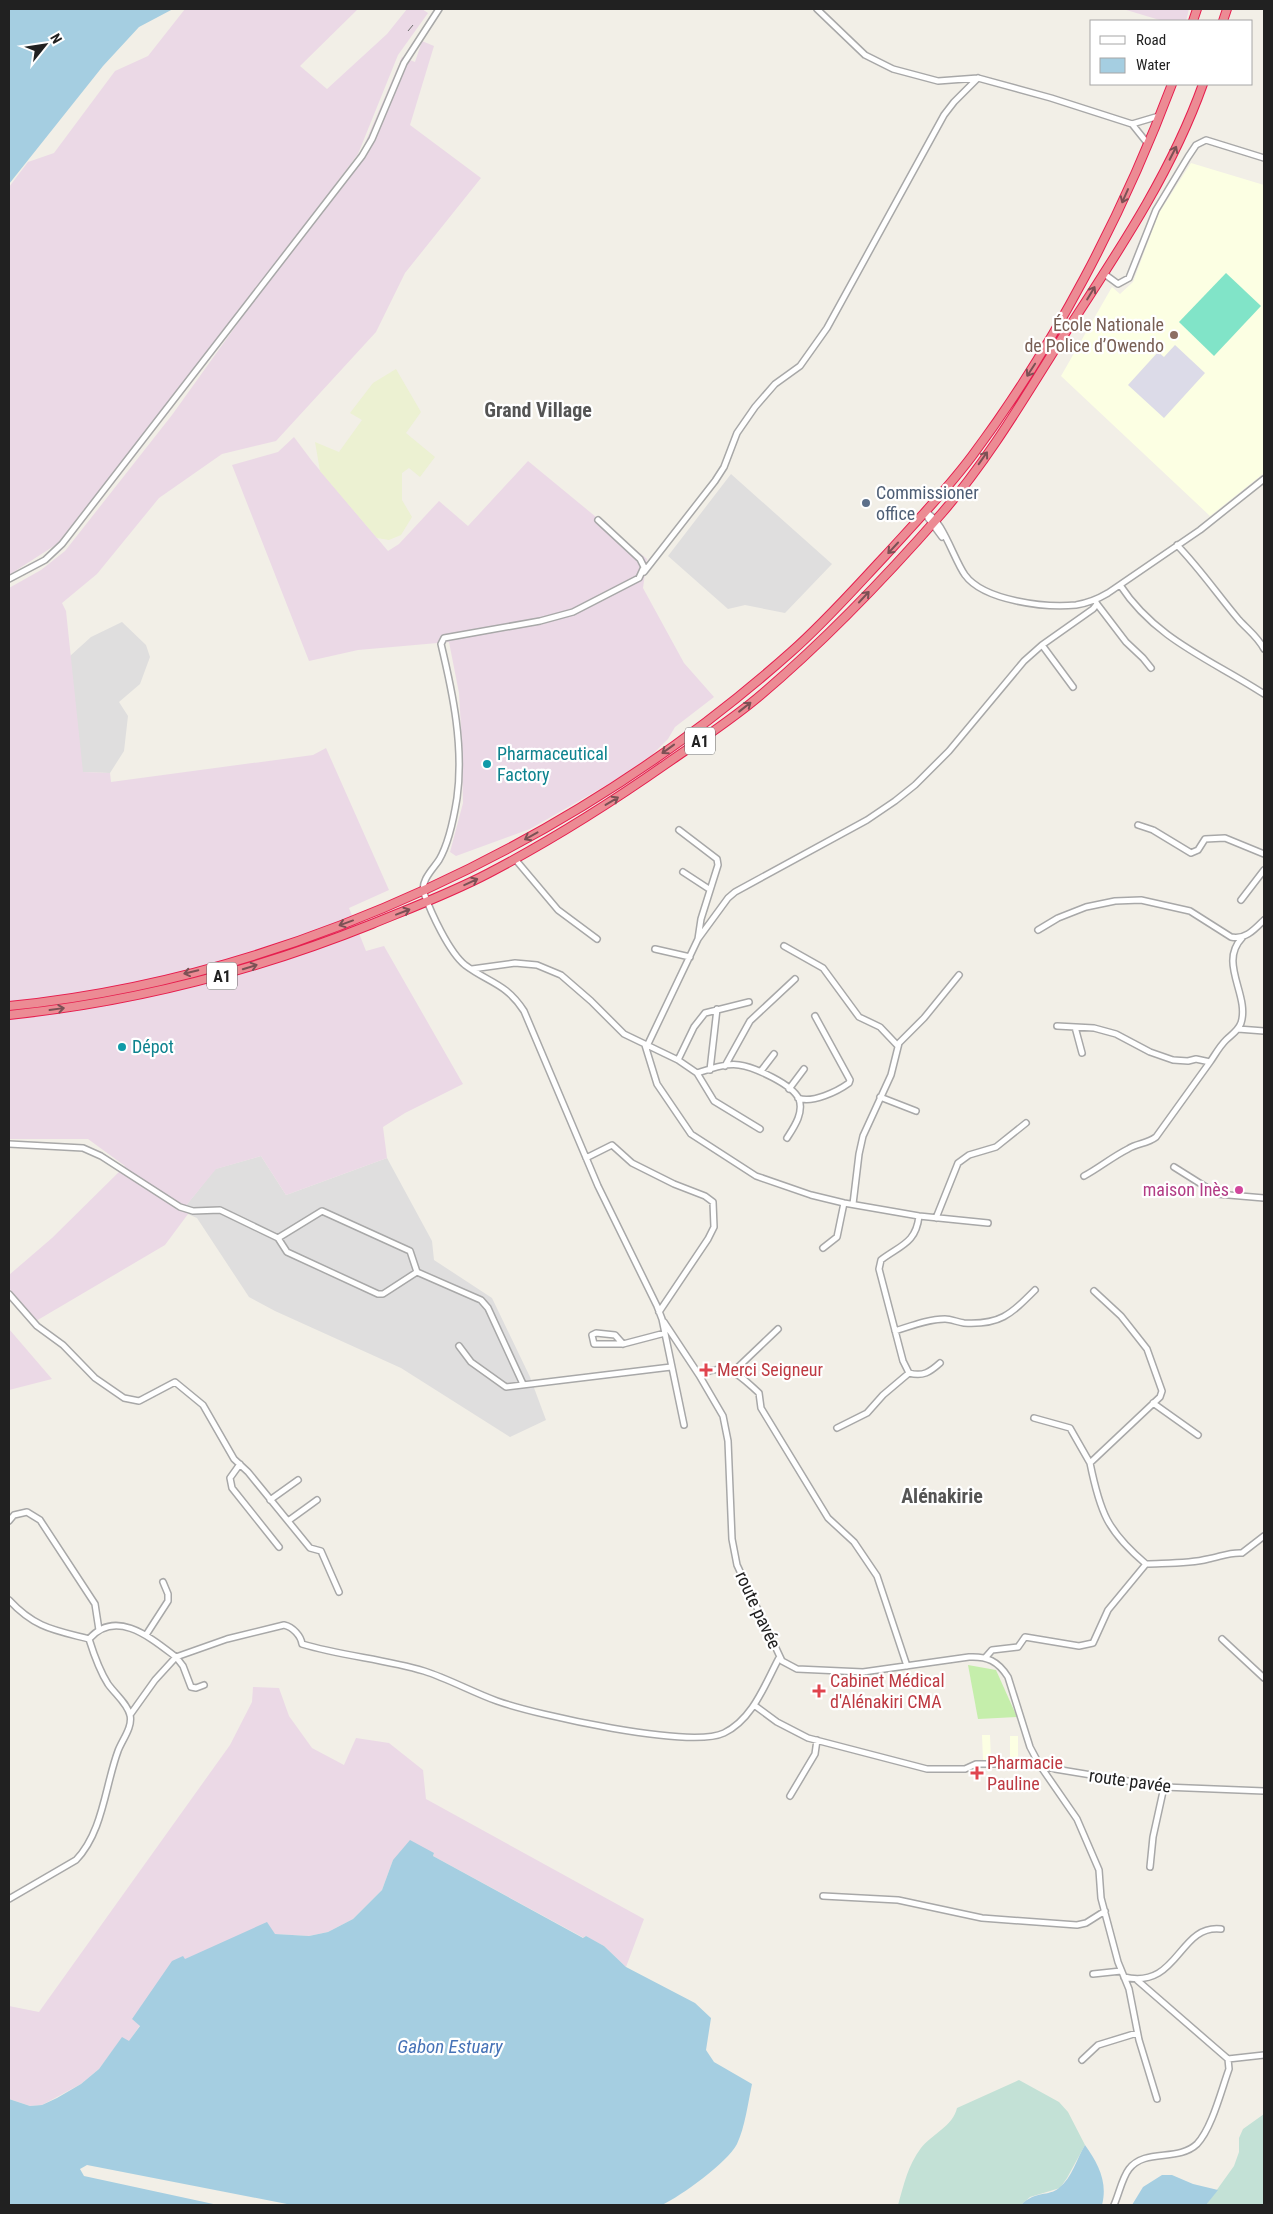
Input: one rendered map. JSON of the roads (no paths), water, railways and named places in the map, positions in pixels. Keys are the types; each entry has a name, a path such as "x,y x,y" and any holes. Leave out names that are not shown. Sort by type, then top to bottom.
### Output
{"highway":[{"name":"A1","path":"9,1006 123,988 223,963 349,922 423,890 496,855 572,814 636,773 722,710 808,636 926,512 970,458 1039,356 1089,269 1148,144 1172,85"},
{"name":"A1","path":"9,1015 82,1006 217,977 321,944 427,902 515,859 619,797 753,701 827,635 933,521 991,446 1103,273 1160,179 1193,112 1203,85"}],"street":[{"path":"9,580 45,560 62,544 362,156 372,139 404,63 439,9"},
{"path":"817,9 865,56 886,66 938,81 978,78 1132,124 1144,136 1148,144"},
{"path":"684,1425 662,1319 586,1158 524,1011 508,991 472,969 455,954 427,902 423,890 424,883 444,848 457,798 457,732 454,704 441,644 444,638 540,621 573,612 639,578 719,474 737,432 755,407 775,384 800,366 826,328 944,115 978,78"},
{"path":"1132,124 1160,116"},
{"path":"1103,273 1118,284 1129,278 1156,210 1188,157 1201,141 1206,140 1264,158"},
{"path":"926,512 970,581 993,595 1062,605 1075,605 1096,602 1177,546 1264,479"},
{"path":"598,520 640,559 644,567 639,578"},
{"path":"1177,546 1198,566 1240,621 1259,638 1264,649"},
{"path":"1120,585 1146,618 1202,659 1264,694"},
{"path":"988,1224 919,1216 844,1203 811,1196 756,1176 691,1134 657,1084 646,1045 698,939 728,898 735,892 867,820 915,785 979,716 1019,666 1042,645 1093,610 1096,602"},
{"path":"1096,602 1126,642 1151,668"},
{"path":"1042,645 1073,687"},
{"path":"1138,825 1153,830 1191,853 1198,850 1206,839 1225,838 1264,854"},
{"path":"679,830 718,862 709,889 698,939"},
{"path":"515,859 558,910 597,939"},
{"path":"1241,900 1264,870"},
{"path":"683,872 709,889"},
{"path":"1038,930 1058,918 1086,907 1116,901 1141,900 1190,912 1231,937 1242,938"},
{"path":"1084,1176 1112,1160 1129,1147 1148,1143 1156,1137 1226,1040 1238,1029 1242,1015 1233,952 1242,938 1264,920"},
{"path":"784,946 823,968 859,1017 880,1027 898,1046"},
{"path":"656,950 690,956"},
{"path":"472,969 515,963 537,965 561,975 591,1001 614,1026 646,1045 678,1060 698,1073 714,1101 760,1129"},
{"path":"853,1204 863,1136 891,1075 898,1046 958,975"},
{"path":"725,1066 750,1021 795,979"},
{"path":"678,1060 700,1018 709,1011 749,1002"},
{"path":"710,1070 717,1009"},
{"path":"698,1073 725,1066 739,1065 761,1071 789,1089 798,1098 806,1100 831,1094 850,1080 815,1016"},
{"path":"1057,1026 1094,1028 1116,1034 1150,1052 1173,1060 1188,1061 1196,1059 1210,1062"},
{"path":"1075,1027 1082,1054"},
{"path":"1238,1029 1264,1031"},
{"path":"761,1071 774,1054"},
{"path":"789,1089 804,1069"},
{"path":"880,1097 916,1110"},
{"path":"787,1138 797,1124 800,1109 798,1098"},
{"path":"936,1218 958,1163 969,1155 996,1147 1026,1123"},
{"path":"9,1144 83,1148 101,1156 180,1207 193,1211 220,1210 278,1238 287,1252 378,1294 383,1294 417,1272"},
{"path":"586,1158 612,1145 632,1163 683,1188 688,1188 711,1198 713,1202 714,1227 659,1312"},
{"path":"1174,1167 1217,1194 1264,1198"},
{"path":"823,1248 837,1236 844,1203"},
{"path":"278,1238 322,1211 410,1251 417,1272 485,1303 523,1384"},
{"path":"909,1373 895,1331 879,1269 881,1260 913,1238 918,1229 919,1216"},
{"path":"895,1331 923,1322 946,1319 962,1322 996,1322 1009,1316 1035,1290"},
{"path":"1090,1463 1160,1397 1162,1391 1147,1349 1121,1316 1094,1291"},
{"path":"9,1294 38,1326 63,1345 95,1378 124,1398 139,1401 170,1383 174,1382 182,1386 203,1405 219,1429 229,1452 310,1548 321,1551 339,1592"},
{"name":"route pavée","path":"662,1319 718,1404 727,1428 732,1539 737,1565 767,1626 779,1658 790,1667 823,1671 863,1672 970,1657 985,1658"},
{"path":"734,1371 778,1329"},
{"path":"623,1344 615,1335 596,1333 592,1335 594,1344 623,1344 665,1333"},
{"path":"459,1346 465,1356 503,1386 671,1367"},
{"path":"909,1373 919,1376 930,1372 940,1363"},
{"path":"700,1374 713,1368 734,1371 759,1393 761,1408 828,1518 854,1542 877,1576 908,1666"},
{"path":"837,1428 867,1413 883,1395 909,1373"},
{"path":"1153,1403 1198,1435"},
{"path":"1034,1418 1070,1428 1090,1463 1096,1493 1105,1519 1116,1536 1146,1564 1178,1563 1208,1559 1231,1553 1242,1553 1264,1536"},
{"path":"240,1464 230,1478 232,1488 279,1547"},
{"path":"270,1500 298,1480"},
{"path":"288,1521 317,1500"},
{"path":"9,1521 14,1515 27,1512 40,1520 95,1604 99,1630"},
{"path":"1146,1564 1108,1610 1093,1643 1080,1646 1025,1637 1018,1647 992,1650 985,1658 1002,1668 1008,1677 1030,1747 1039,1764 1081,1825 1099,1870 1100,1892 1121,1971 1136,2017 1137,2033 1157,2099"},
{"path":"146,1635 168,1601 168,1594 163,1582"},
{"path":"9,1600 29,1620 42,1626 89,1639"},
{"path":"89,1639 99,1630 120,1625 133,1628 176,1657 183,1666 191,1687 196,1688 204,1685"},
{"path":"9,1899 76,1860 82,1854 99,1815 118,1752 129,1728 130,1715 155,1680 176,1657 251,1632 284,1625 290,1626 302,1644 423,1671 497,1701 532,1712 668,1736 711,1737 725,1733 746,1716 754,1705 779,1658"},
{"path":"89,1639 101,1672 130,1715"},
{"path":"1222,1639 1264,1678"},
{"name":"route pavée","path":"754,1705 791,1730 817,1740 928,1769 965,1769 976,1764 1039,1764 1055,1769 1164,1787 1264,1791"},
{"path":"790,1796 815,1754 817,1740"},
{"path":"1150,1867 1153,1837 1164,1787"},
{"path":"823,1896 898,1900 982,1918 1077,1924 1086,1923 1105,1911"},
{"path":"1137,1980 1166,1969 1197,1935 1208,1930 1221,1929"},
{"path":"1093,1974 1121,1971"},
{"path":"1114,2205 1128,2170 1134,2163 1143,2159 1182,2153 1197,2144 1206,2132 1229,2069 1228,2059 1137,1980 1124,1977"},
{"path":"1082,2060 1098,2045 1137,2033"},
{"path":"1228,2059 1264,2055"}],"water":[{"path":"9,9 173,9 139,27 103,66 9,184"},
{"name":"Gabon Estuary","path":"410,1840 434,1853 433,1856 583,1938 586,1936 604,1946 626,1967 695,2003 711,2018 706,2050 714,2062 752,2084 740,2137 732,2152 691,2187 662,2205 292,2205 87,2165 80,2169 84,2176 218,2205 9,2205 9,2099 30,2106 42,2105 81,2084 99,2069 122,2037 129,2041 140,2026 132,2019 172,1961 183,1956 185,1959 267,1922 275,1934 309,1936 328,1932 353,1919 382,1890 393,1860"},
{"path":"1085,2145 1101,2173 1104,2188 1102,2205 1021,2205 1032,2197 1055,2191 1064,2184"},
{"path":"1162,2175 1172,2175 1193,2184 1218,2190 1206,2205 1132,2205 1143,2187"}],"railway":[{"path":"408,31 413,25"}],"place":[{"name":"École Nationale de Police d’Owendo","path":"1174,335"},
{"name":"Commissioner office","path":"866,503"},
{"name":"Pharmaceutical Factory","path":"487,764"},
{"name":"Dépot","path":"122,1047"},
{"name":"maison Inès","path":"1239,1190"},
{"name":"Merci Seigneur","path":"706,1370"},
{"name":"Cabinet Médical d'Alénakiri CMA","path":"819,1691"},
{"name":"Pharmacie Pauline","path":"977,1773"}],"district":[{"name":"Grand Village","path":"538,410"},
{"name":"Alénakirie","path":"942,1496"}]}
